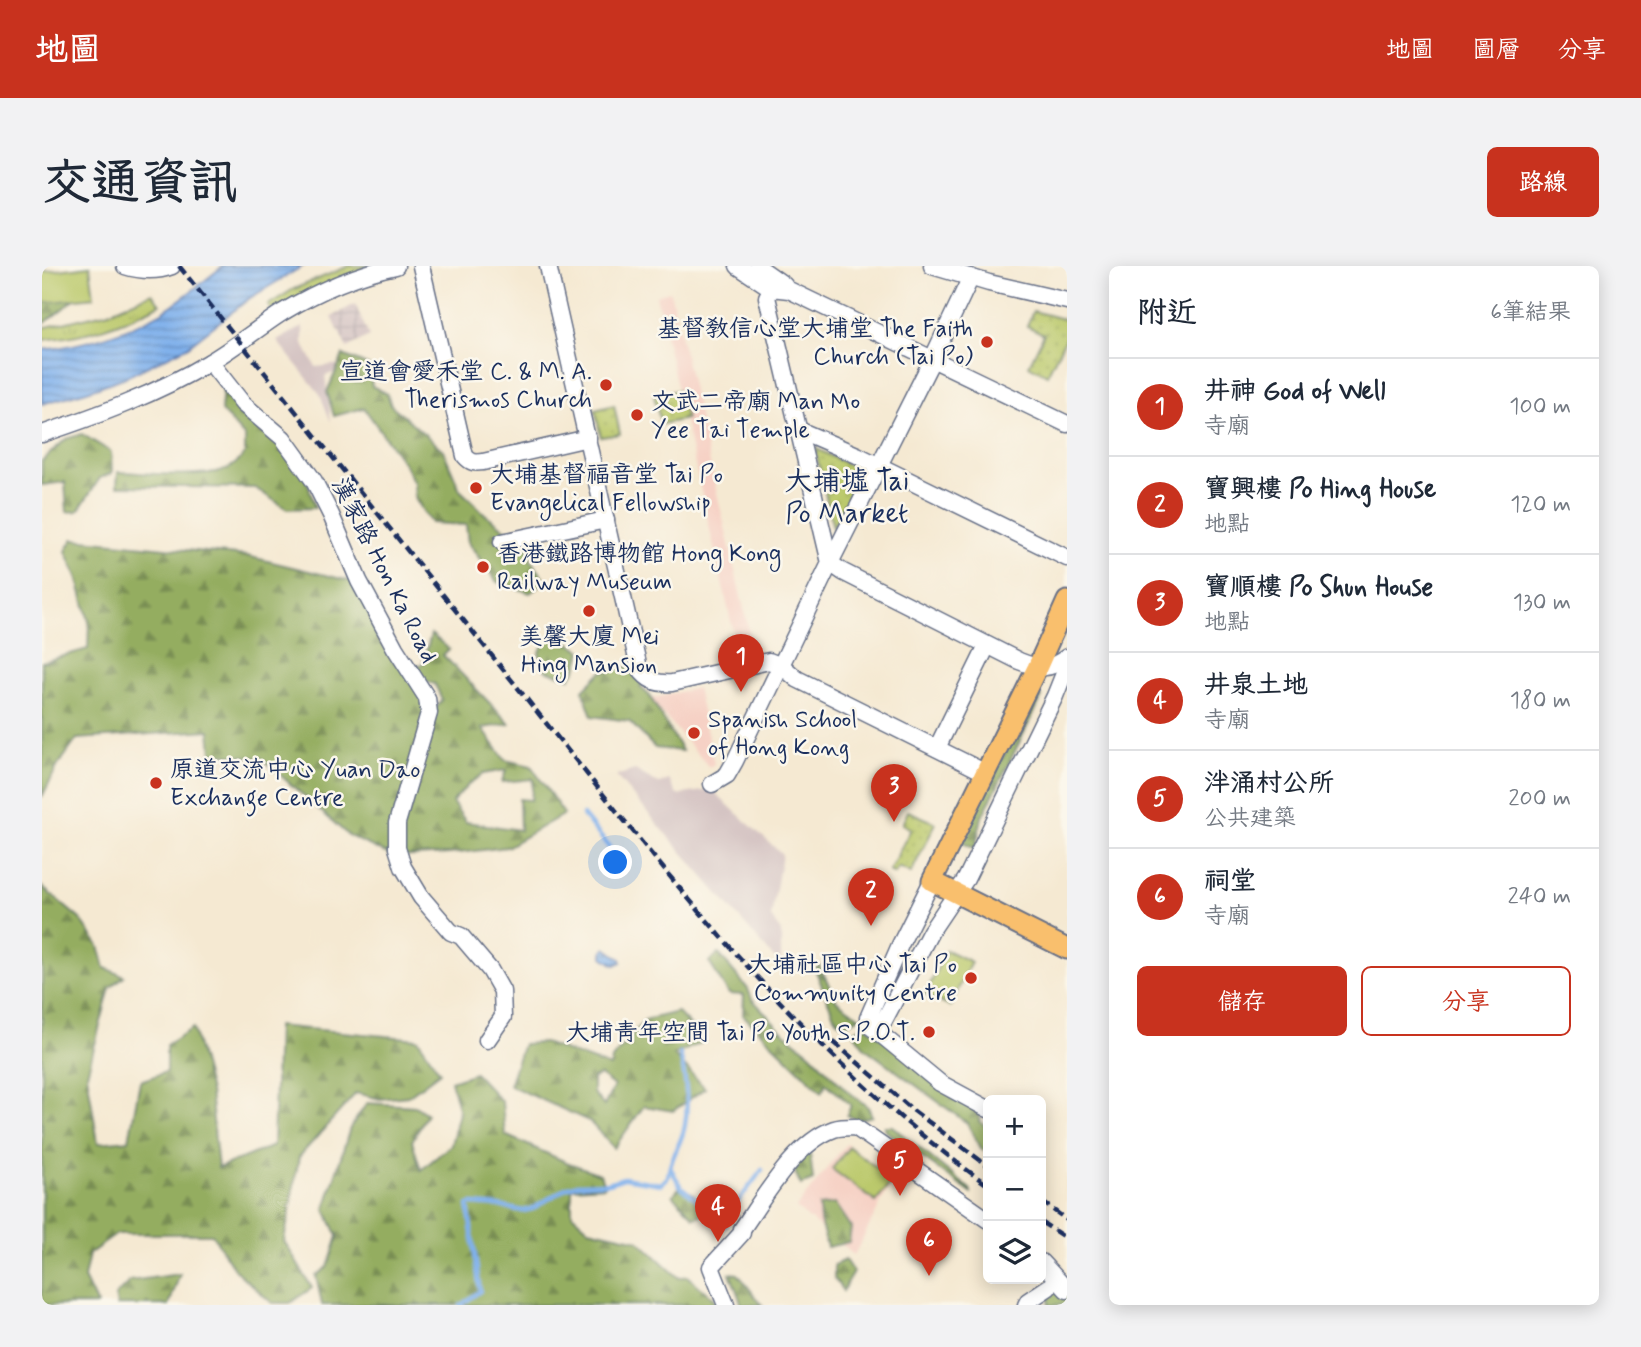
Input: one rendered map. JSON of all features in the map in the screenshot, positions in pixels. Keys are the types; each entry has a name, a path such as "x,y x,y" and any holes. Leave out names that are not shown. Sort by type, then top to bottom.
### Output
{"main road":[{"path":"1067,601 932,881 1067,949"}],"street":[{"path":"125,266 136,270 159,271 172,266"},
{"path":"42,434 175,382 211,362 284,312 342,282 375,270 396,266"},
{"path":"421,266 465,456 475,463 483,462 588,438"},
{"path":"548,266 639,668 649,679 659,684 769,661 782,666 797,679 986,773"},
{"path":"738,266 933,357 1067,424"},
{"path":"757,266 779,286"},
{"path":"932,266 1067,301"},
{"path":"712,784 727,775 731,768 971,277"},
{"path":"779,286 767,297 830,563 987,646 1037,668 1056,665 1067,657"},
{"name":"漢家路 Hon Ka Road","path":"211,362 243,404 283,438 314,481 359,581 395,648 427,698 429,713 397,823 397,848 403,867 421,897 451,932 461,936 490,970 502,991 503,1017 487,1040"},
{"path":"799,430 878,465 1067,558"},
{"path":"502,542 606,520"},
{"path":"937,748 987,646"},
{"path":"878,1032 931,930 957,893 1055,696 1067,666"},
{"path":"932,881 868,1018 870,1026 940,1083 983,1106"},
{"path":"726,1305 711,1272 712,1264 742,1233 742,1229 789,1164 817,1138 836,1128 855,1126 983,1216"},
{"path":"1046,1267 1067,1290"},
{"path":"1026,1305 1049,1287"}],"shaded area":[{"path":"670,291 753,648 738,652 656,295"},
{"path":"355,304 369,336 347,348 332,317"},
{"path":"303,326 303,343 316,367 350,363 346,368 325,376 331,422 320,394 277,341"},
{"name":"Spanish School of Hong Kong","path":"697,688 714,764 709,767 650,699"},
{"path":"635,770 659,784 669,780 677,795 715,789 718,796 782,854 771,917 781,932 781,966 616,776"},
{"path":"846,1144 894,1178 854,1255 796,1208"}],"green space":[{"path":"90,266 94,297 42,303 42,272"},
{"path":"349,266 369,266 272,312 268,305 294,289"},
{"path":"42,285 87,289 45,323 42,321"},
{"path":"152,293 160,304 131,318 89,332 42,340 42,328 109,312"},
{"path":"1033,311 1067,320 1067,335 1047,375 1029,365 1044,334 1027,326"},
{"path":"343,355 369,366 372,386 387,394 391,405 443,450 460,490 485,514 527,545 531,560 546,581 530,593 497,582 468,543 466,525 431,523 415,499 414,483 405,465 364,408 334,416 327,392"},
{"path":"223,388 278,438 307,480 315,508 287,509 255,488 117,486 118,472 200,474 224,470 239,461 245,453 245,437 221,411"},
{"path":"678,390 686,419 661,424 654,396"},
{"path":"614,405 620,434 601,437 595,410"},
{"path":"82,434 111,452 112,473 100,478 78,511 67,512 65,482 42,485 42,461 66,439"},
{"path":"815,448 861,471 833,528"},
{"path":"73,539 247,556 363,584 410,671 423,663 431,634 449,649 443,655 510,724 482,728 505,760 531,766 564,814 507,847 394,857 349,836 261,758 212,753 210,730 77,739 57,767 42,797 42,662 88,649 89,622 78,579 66,551","holes":["421,680 435,684 442,700 435,709","506,770 502,782 533,779 531,800 519,799 520,830 466,822 452,802 483,774"]},
{"path":"547,639 564,639 582,651 570,678 545,670 539,653"},
{"path":"628,667 646,680 640,687 649,695 682,751 655,748 629,721 592,716 583,690 601,672"},
{"path":"1034,693 1042,697 982,817 975,849 961,842"},
{"path":"908,811 936,823 911,873 898,867 895,874 889,871 911,829 902,824"},
{"path":"42,887 80,919 99,946 105,968 124,976 110,988 87,1074 98,1143 129,1140 140,1081 166,1072 166,1045 193,1028 210,1091 218,1168 273,1146 277,1026 418,1039 440,1072 408,1096 380,1099 356,1093 299,1157 284,1241 312,1288 290,1303 272,1303 235,1270 212,1234 117,1234 89,1254 84,1278 97,1305 42,1305"},
{"path":"946,950 971,962 950,1007 925,995"},
{"path":"719,954 748,989 752,999 781,1030 868,1107 872,1116 857,1120 847,1115 851,1105 826,1083 822,1092 743,1015 744,995 729,994 709,962"},
{"path":"819,965 837,1001 860,1017 843,1025 834,1016 815,969"},
{"path":"677,1012 705,1041 674,1055 705,1088 673,1111 644,1106 614,1148 589,1121 509,1085 523,1044 544,1043 610,1067 612,1059 645,1020","holes":["600,1075 614,1086 604,1106 593,1093 593,1078"]},
{"path":"865,1025 981,1110 979,1121 983,1124 983,1150 967,1123 865,1048 853,1031"},
{"path":"475,1073 502,1102 505,1135 600,1174 604,1186 572,1188 572,1214 589,1229 638,1240 679,1278 687,1276 712,1297 717,1305 322,1305 316,1276 328,1267 338,1236 325,1209 350,1128 367,1103 415,1106 427,1114 412,1141 421,1170 451,1145 459,1112 451,1081"},
{"path":"884,1126 892,1126 970,1189 971,1193 886,1131"},
{"path":"849,1147 893,1180 876,1202 832,1169"},
{"path":"798,1151 810,1153 813,1180 801,1185 794,1168"},
{"path":"679,1188 694,1194 697,1205 704,1214 694,1217 673,1195"},
{"path":"835,1204 851,1228 849,1242 827,1247 819,1206"},
{"path":"845,1260 853,1272 843,1291 834,1278 834,1265"},
{"path":"730,1273 738,1274 762,1305 742,1305"},
{"path":"180,1274 169,1305 117,1305 115,1296 130,1281"},
{"path":"1057,1283 1067,1295 1067,1305 1049,1305 1049,1290"}],"water":[{"path":"223,266 303,266 250,298 187,347 126,377 42,404 42,350 73,345 133,326 178,302"},
{"path":"606,948 622,962 615,965 603,957 603,950"}],"waterway":[{"path":"583,815 609,847"},
{"path":"461,1305 480,1291 468,1205 499,1206 523,1211 532,1209 566,1188 578,1184 608,1183 624,1178 661,1184 668,1177 683,1132 687,1108 680,1054"},
{"path":"670,1167 681,1187 722,1219 726,1226"},
{"path":"731,1211 762,1170"}],"railway":[{"path":"179,266 698,910 751,970 863,1084 983,1181"},
{"path":"822,1032 914,1111 983,1162"},
{"path":"1046,1205 1067,1220"},
{"path":"1046,1225 1067,1239"}],"place":[{"name":"基督教信心堂大埔堂 The Faith Church (Tai Po)","path":"987,342"},
{"name":"宣道會愛禾堂 C. & M. A. Therismos Church","path":"606,385"},
{"name":"文武二帝廟 Man Mo Yee Tai Temple","path":"637,415"},
{"name":"大埔基督福音堂 Tai Po Evangelical Fellowship","path":"476,488"},
{"name":"香港鐵路博物館 Hong Kong Railway Museum","path":"483,567"},
{"name":"美馨大廈 Mei Hing Mansion","path":"589,611"},
{"name":"井神 God of Well","path":"741,692"},
{"name":"Spanish School of Hong Kong","path":"694,733"},
{"name":"原道交流中心 Yuan Dao Exchange Centre","path":"156,783"},
{"name":"寶順樓 Po Shun House","path":"894,822"},
{"name":"寶興樓 Po Hing House","path":"871,926"},
{"name":"大埔社區中心 Tai Po Community Centre","path":"971,978"},
{"name":"大埔青年空間 Tai Po Youth S.P.O.T.","path":"929,1032"},
{"name":"泮涌村公所","path":"900,1196"},
{"name":"井泉土地","path":"718,1242"},
{"name":"祠堂","path":"929,1276"}],"district":[{"name":"大埔墟 Tai Po Market","path":"847,496"}]}
